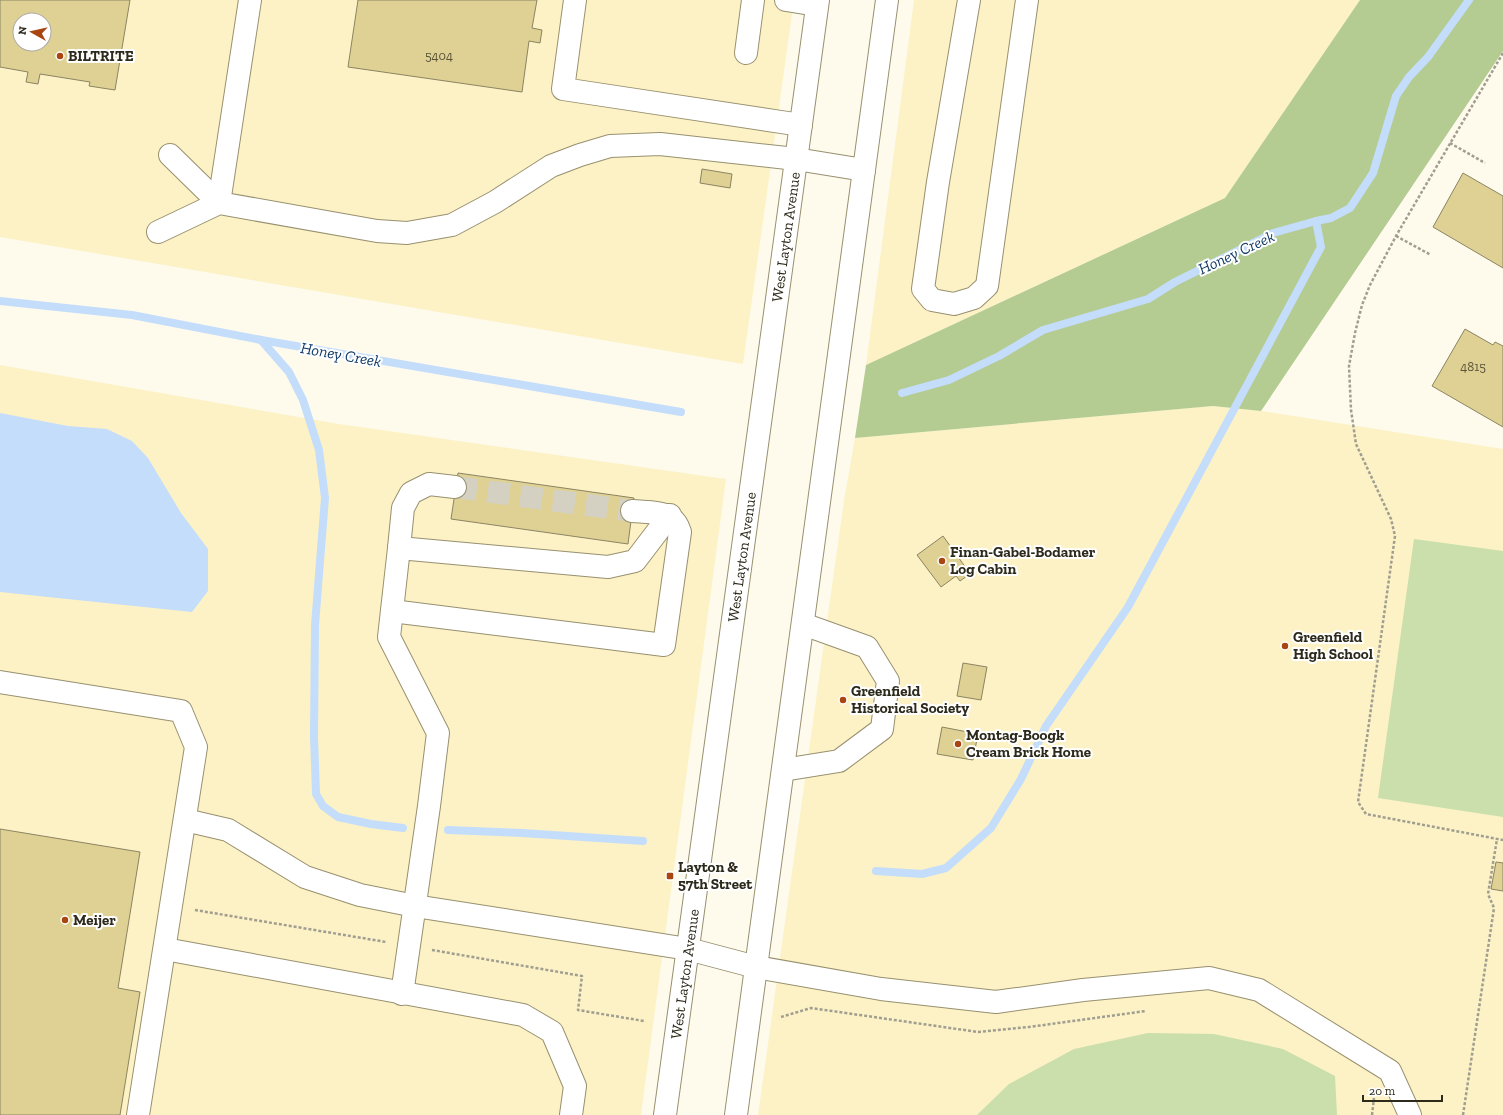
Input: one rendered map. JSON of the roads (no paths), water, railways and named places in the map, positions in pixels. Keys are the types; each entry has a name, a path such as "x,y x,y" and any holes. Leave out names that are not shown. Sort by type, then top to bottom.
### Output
{"main road":[{"path":"219,203 250,0"},
{"path":"575,0 563,89 801,125"},
{"path":"746,53 753,0"},
{"path":"786,0 818,3"},
{"path":"736,1115 887,0"},
{"path":"969,0 940,174 923,289 932,300 954,304 974,298 987,286 1027,0"},
{"name":"West Layton Avenue","path":"665,1115 818,3"},
{"path":"170,155 219,203 377,231 407,233 452,225 495,202 551,166 610,146 660,144 796,159 864,170"},
{"path":"158,232 219,203"},
{"path":"402,994 438,733 390,637 392,611 403,508 410,493 428,484 456,487"},
{"path":"392,611 664,645 680,532 677,522 670,515 632,511"},
{"path":"399,548 608,567 635,561 670,515"},
{"path":"783,770 839,761 882,729 888,681 867,647 803,624"},
{"path":"0,682 181,710 196,747 138,1115"},
{"path":"185,820 228,830 305,877 360,895 415,906 688,949 756,967 881,989 996,1002 1083,990 1209,978 1259,990 1390,1071 1410,1115"},
{"path":"165,949 402,994 523,1015 552,1032 575,1086 571,1115"}],"water":[{"path":"0,413 68,426 107,429 132,441 148,458 181,513 208,549 208,591 192,612 0,592"}],"waterway":[{"name":"Honey Creek","path":"902,393 949,380 999,356 1043,330 1148,299 1175,282 1273,233 1331,218 1350,208 1373,173 1396,96 1409,77 1428,57 1469,0"},
{"path":"876,871 922,874 946,868 991,828 1021,779 1046,726 1128,607 1321,247 1316,221"},
{"name":"Honey Creek","path":"0,301 132,315 261,340 681,412"},
{"path":"261,340 289,372 303,400 319,450 325,498 315,625 314,737 316,794 323,806 338,817 371,824 403,828"},
{"path":"448,830 643,841"}],"tunnel":[{"path":"455,487 632,511"}],"place":[{"name":"BILTRITE","path":"60,56"},
{"name":"Finan-Gabel-Bodamer Log Cabin","path":"942,561"},
{"name":"Greenfield High School","path":"1285,646"},
{"name":"Greenfield Historical Society","path":"843,700"},
{"name":"Montag-Boogk Cream Brick Home","path":"958,744"},
{"name":"Layton & 57th Street","path":"670,876"},
{"name":"Meijer","path":"65,920"}]}
